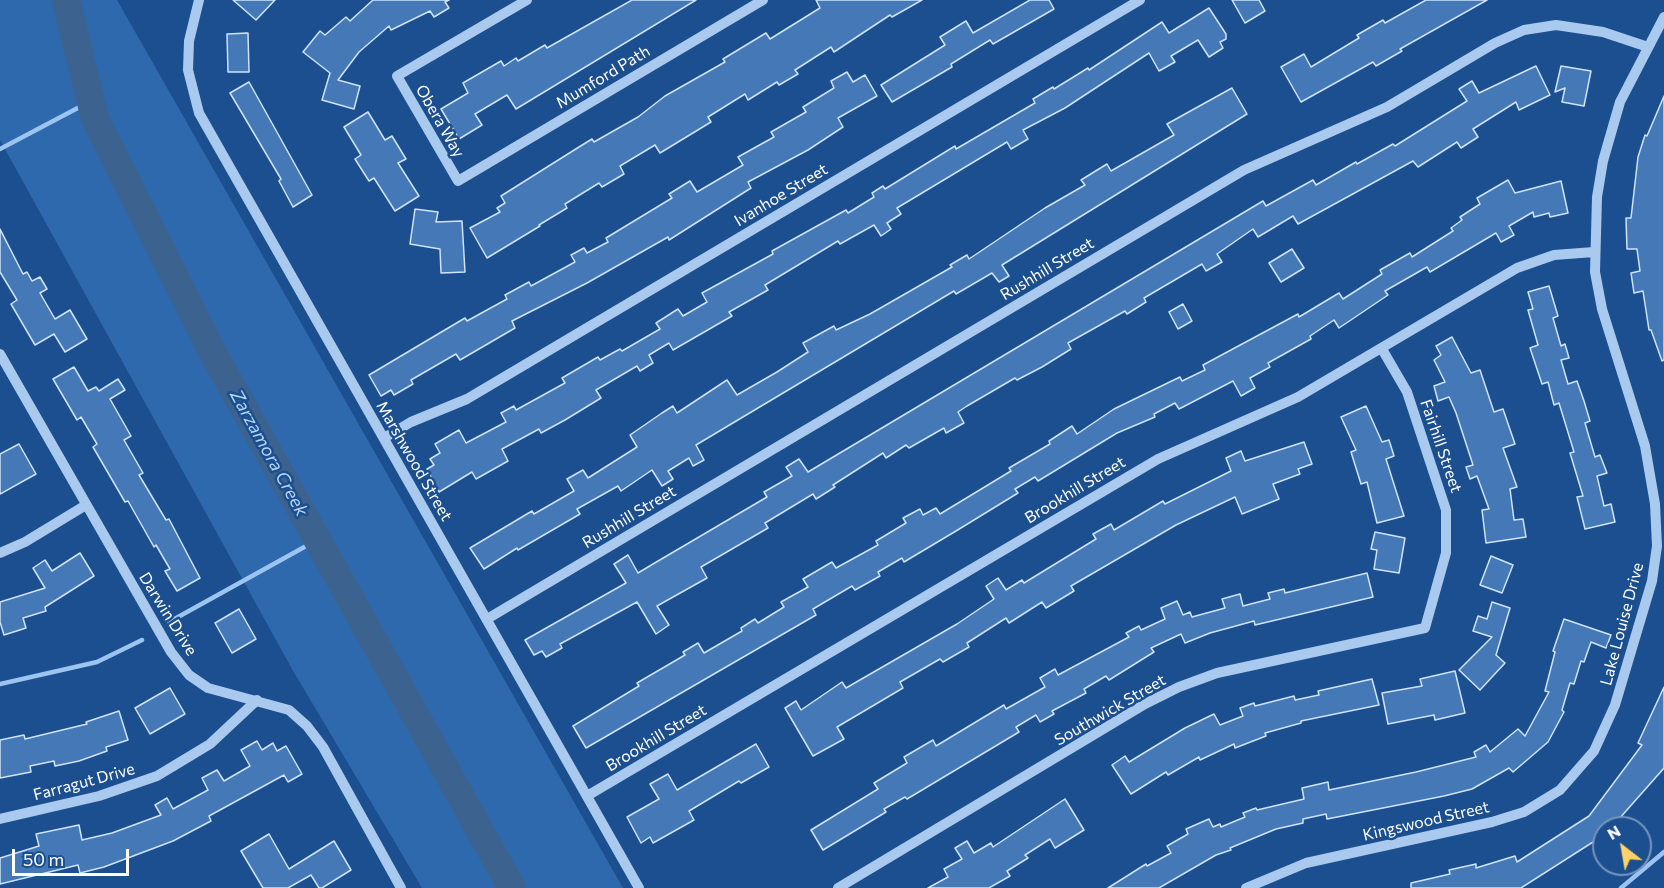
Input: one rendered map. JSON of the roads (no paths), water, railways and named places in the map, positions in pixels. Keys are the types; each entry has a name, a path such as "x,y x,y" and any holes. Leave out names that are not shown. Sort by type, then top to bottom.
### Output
{"street":[{"name":"Marshwood Street","path":"199,0 189,41 188,70 199,113 639,888"},
{"name":"Obera Way","path":"458,181 396,76 527,0"},
{"name":"Mumford Path","path":"458,181 763,0"},
{"name":"Ivanhoe Street","path":"384,438 435,412 467,399 1140,0"},
{"name":"Lake Louise Drive","path":"1594,751 1616,705 1652,582 1657,546 1655,504 1645,446 1602,309 1594,252 1597,197 1603,161 1620,102 1664,17"},
{"name":"Rushhill Street","path":"487,619 1244,170 1387,107 1495,43 1524,30 1556,25 1602,32 1648,47"},
{"name":"Brookhill Street","path":"587,796 1158,459 1265,414 1382,349 1517,268 1554,255 1594,252"},
{"name":"Fairhill Street","path":"1382,349 1407,392 1446,510 1446,553 1425,628"},
{"name":"Darwin Drive","path":"0,354 171,652 189,675 208,688 289,710 308,726 323,747 401,888"},
{"path":"0,553 86,506"},
{"name":"Southwick Street","path":"838,888 1145,704 1179,687 1217,673 1425,628"},
{"name":"Farragut Drive","path":"0,819 99,796 157,776 210,744 257,700"},
{"name":"Kingswood Street","path":"1246,888 1306,863 1492,822 1524,812 1560,790 1594,751"}],"waterway":[{"name":"Zarzamora Creek","path":"66,0 95,119 213,353 512,888"},
{"path":"0,149 91,101"},
{"path":"169,622 317,540"},
{"path":"0,684 97,662 142,640"},
{"path":"1621,888 1664,852"}]}
